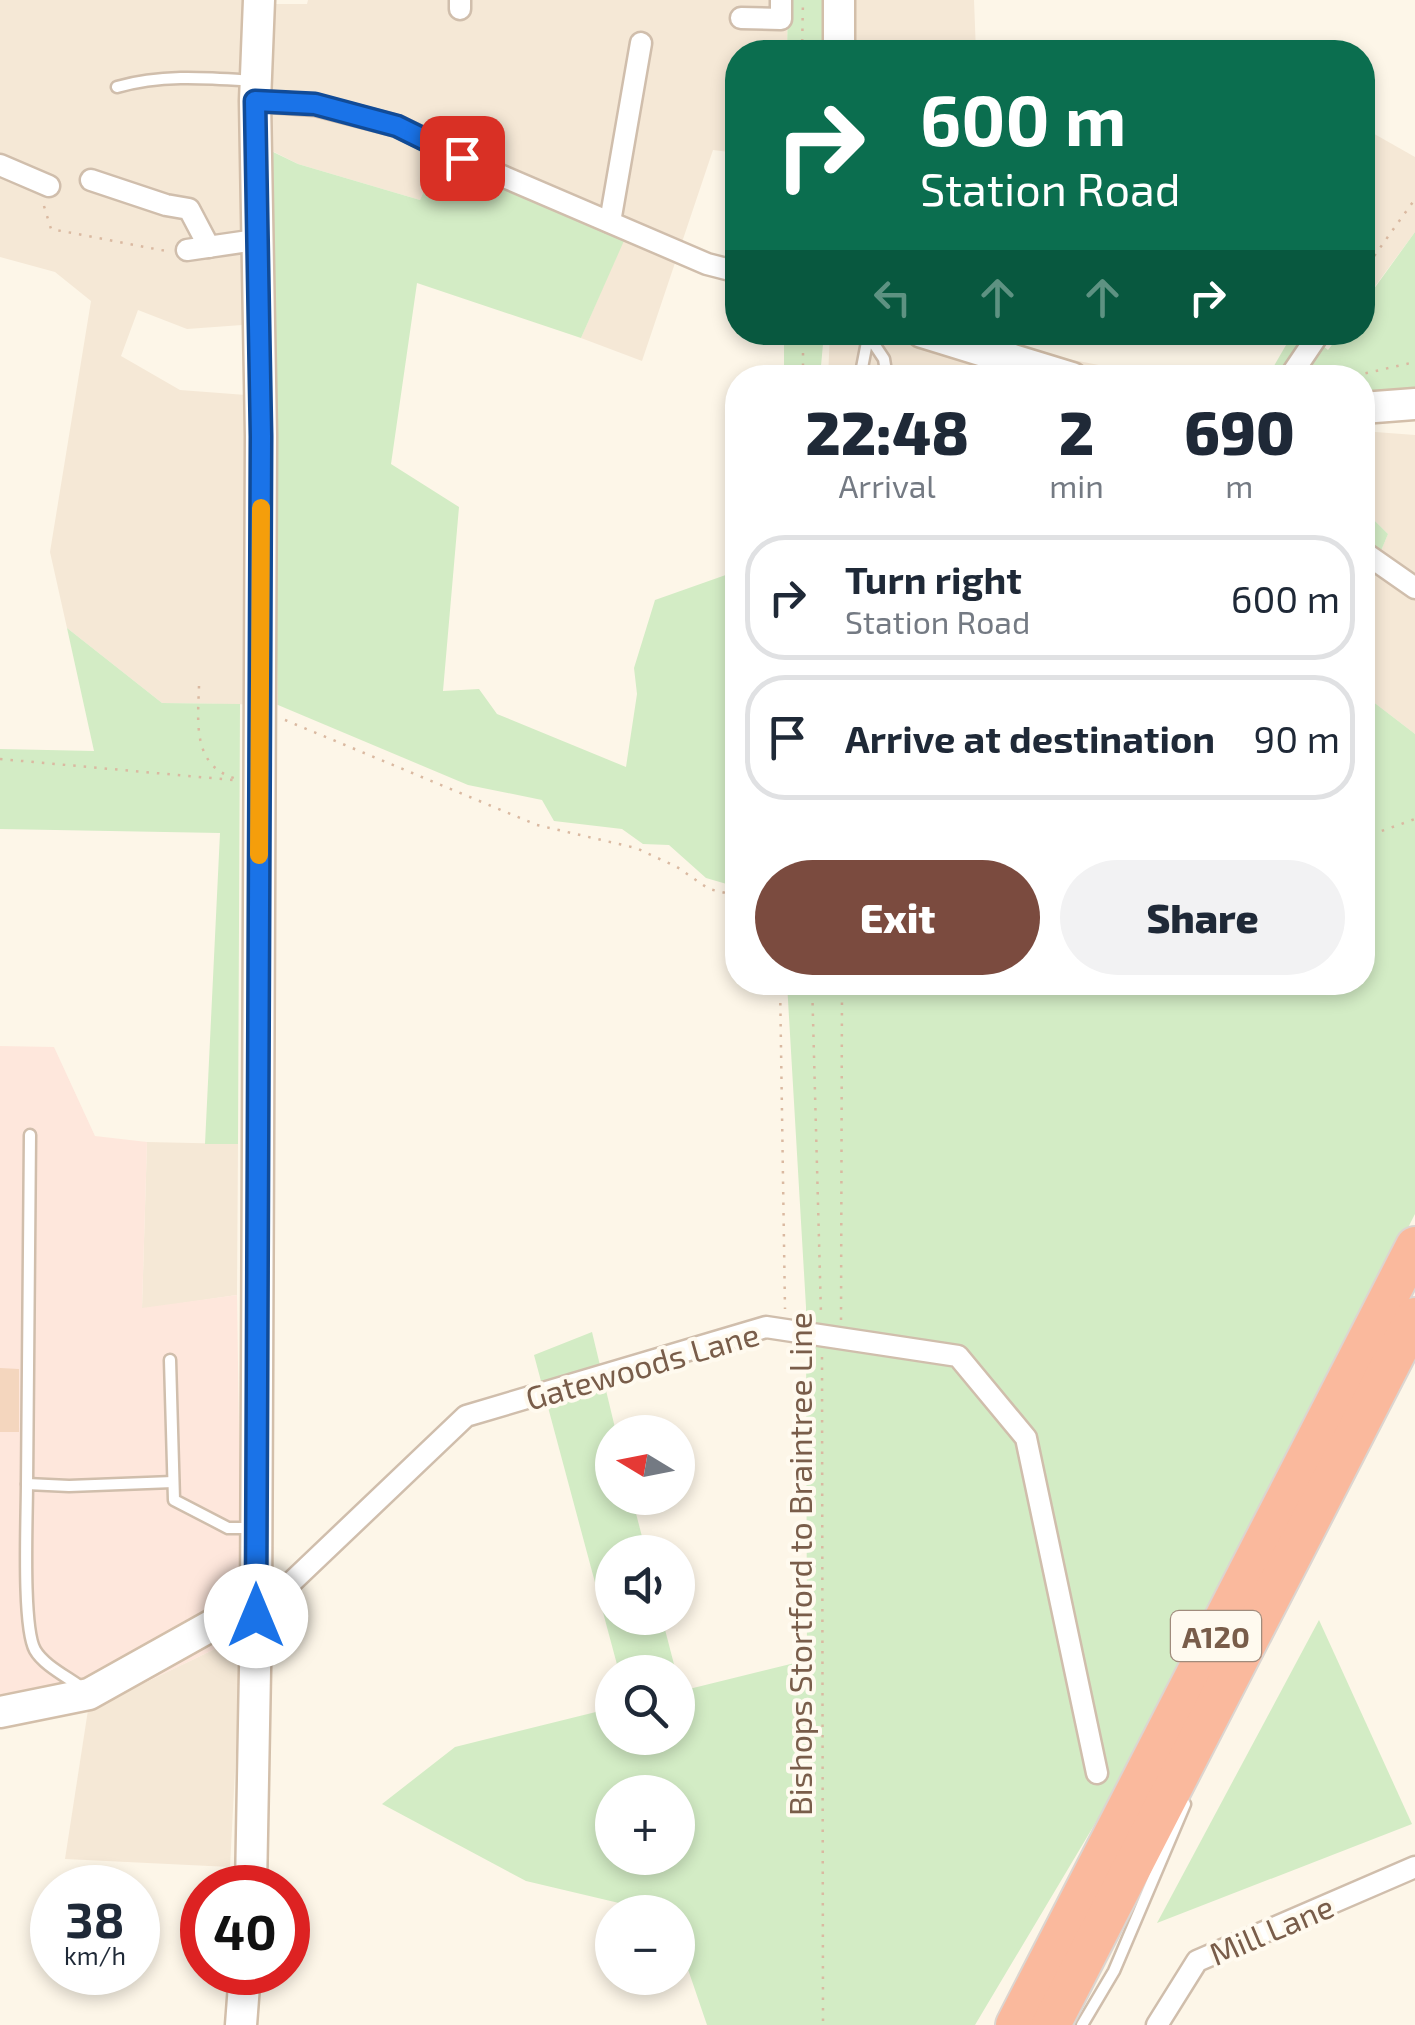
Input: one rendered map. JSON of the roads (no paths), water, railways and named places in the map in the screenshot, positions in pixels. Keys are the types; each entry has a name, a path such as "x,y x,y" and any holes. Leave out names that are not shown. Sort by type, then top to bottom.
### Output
{"highway":[{"name":"A120","path":"1015,2025 1415,1246"},
{"name":"A120","path":"1051,2025 1415,1316"}],"street":[{"path":"251,1865 260,783 261,436 255,91 259,0"},
{"path":"741,18 780,19 781,0"},
{"path":"838,0 838,40"},
{"path":"610,222 641,43"},
{"path":"255,91 397,126 496,174 725,269"},
{"path":"0,165 50,186"},
{"path":"91,180 166,205 189,208 210,246"},
{"path":"187,250 256,240"},
{"path":"993,345 1041,365"},
{"path":"1375,407 1415,404"},
{"path":"1375,560 1415,588"},
{"name":"Gatewoods Lane","path":"256,1616 466,1416 766,1327 958,1356 1026,1438 1097,1774"},
{"path":"0,1712 89,1694 216,1623 256,1616"},
{"name":"Mill Lane","path":"1157,2025 1197,1961 1415,1867"},
{"path":"241,2025 243,1995"}],"lane":[{"path":"117,88 190,76 255,91"},
{"path":"30,1135 29,1615 33,1647 41,1658 89,1694"},
{"path":"170,1360 174,1500 228,1528 256,1528"},
{"path":"27,1484 173,1482"},
{"path":"1219,1727 1299,1548"},
{"path":"1082,2025 1114,1970 1187,1799"}]}
